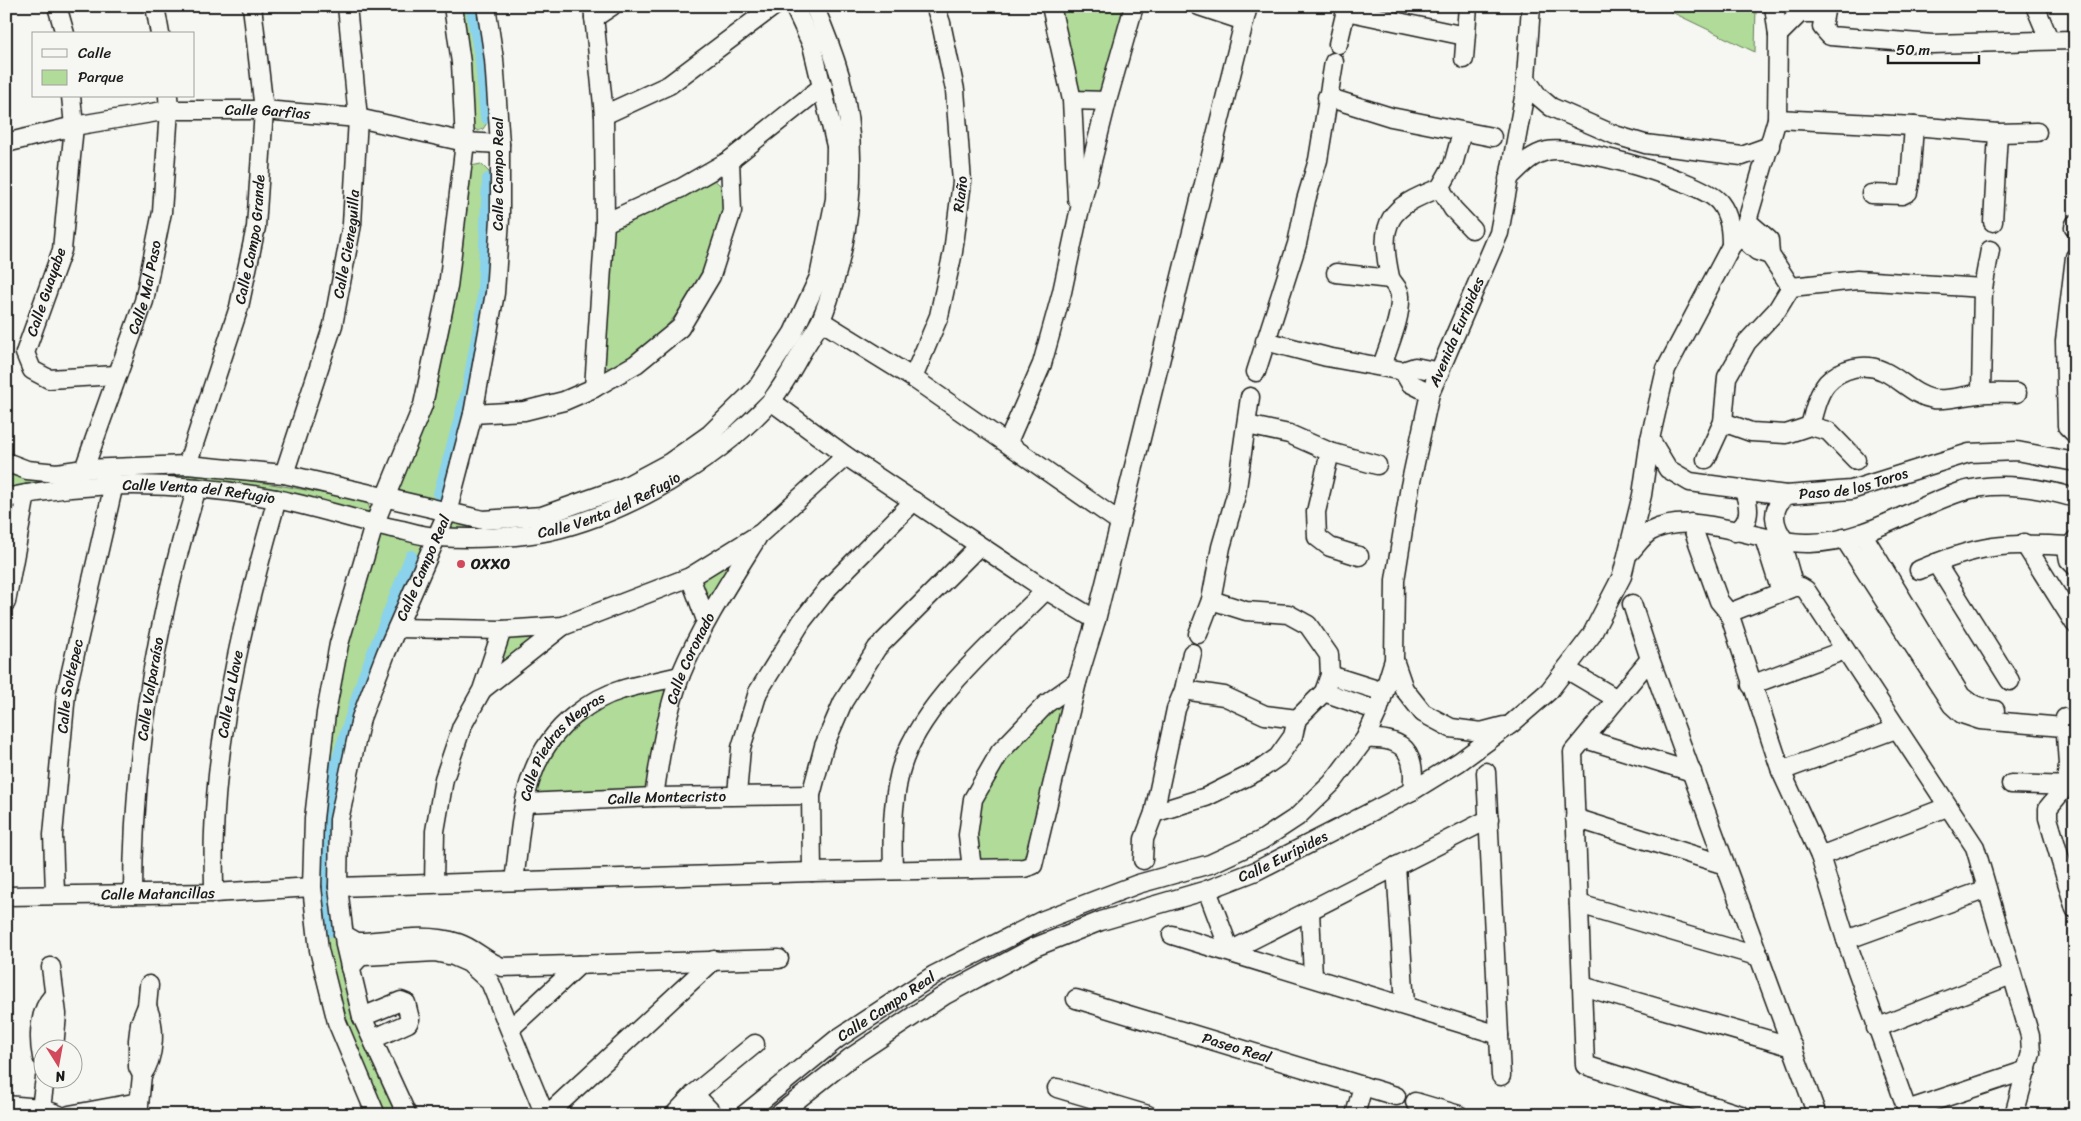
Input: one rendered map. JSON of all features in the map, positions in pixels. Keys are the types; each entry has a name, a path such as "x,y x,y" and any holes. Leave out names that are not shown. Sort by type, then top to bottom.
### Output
{"street":[{"path":"58,6 64,32"},
{"path":"155,6 160,32"},
{"name":"Calle Campo Grande","path":"187,465 239,307 256,227 264,110 252,6"},
{"name":"Calle Cieneguilla","path":"284,474 333,325 352,224 358,118 347,6"},
{"path":"376,1115 336,1022 319,950 312,888 314,819 326,713 339,644 374,525 423,405 448,287 465,142 461,63 453,6"},
{"name":"Calle Campo Real","path":"407,1115 362,1017 350,968 343,934 338,887 339,820 361,718 435,537 447,513 473,414 495,293 500,220 500,144 494,60 486,6"},
{"path":"594,388 605,223 604,115 594,12 612,6"},
{"path":"604,115 669,85 774,6"},
{"name":"Calle Venta del Refugio","path":"6,462 27,470 57,473 84,469 187,465 284,474 483,520 542,516 624,487 669,463 710,434 757,388 793,333 819,277 835,199 836,146 812,45 794,6"},
{"name":"Calle Venta del Refugio","path":"6,498 72,487 114,484 198,488 277,499 374,525 435,537 484,537 547,531 611,512 667,483 720,447 771,401 821,321 842,256 850,200 851,144 841,78 814,6"},
{"name":"Riaño","path":"913,378 939,316 953,252 962,182 955,90 941,23 934,6"},
{"path":"1051,6 1072,100 1078,217"},
{"path":"1008,442 1042,364 1062,292 1078,217 1107,101 1134,6"},
{"path":"338,887 812,872 1024,868 1033,865 1077,682 1096,620 1246,14 1199,6"},
{"path":"1464,59 1468,6"},
{"name":"Avenida Euripides","path":"1394,660 1395,580 1410,486 1430,393 1499,233 1526,78 1531,6"},
{"name":"Calle Eurípides","path":"1035,947 1101,921 1207,890 1256,871 1412,791 1459,762 1511,724 1549,691 1591,636 1622,576 1642,495 1650,438 1666,369 1739,235 1770,146 1777,119 1778,35 1774,6"},
{"path":"2035,6 2048,39"},
{"path":"1338,44 1347,8 1465,36"},
{"path":"1778,35 1800,13 1824,10 1822,26 1830,36 1932,44 2048,39 2072,40"},
{"path":"1256,372 1297,244 1306,200 1318,160 1334,62"},
{"path":"1526,78 1538,96 1551,107 1615,135 1645,144 1742,156 1770,146"},
{"path":"605,223 681,188 730,160 823,86"},
{"name":"Calle Guayabe","path":"71,98 74,126 62,250 25,353 32,370 49,379 116,375"},
{"path":"1327,98 1391,117 1492,137"},
{"path":"1072,100 1107,101"},
{"name":"Calle Garfias","path":"6,143 168,103 358,118 465,142 500,144"},
{"name":"Calle Mal Paso","path":"84,469 144,300 162,212 168,103"},
{"path":"1777,119 1914,126 1998,133 2037,132"},
{"path":"1872,194 1902,195 1908,192 1914,126"},
{"path":"1382,366 1400,307 1400,293 1390,279 1385,236 1393,213 1414,198 1440,188 1453,165 1462,132"},
{"path":"1993,222 1998,133"},
{"path":"1508,179 1531,156 1549,150 1566,150 1639,166 1703,189 1720,202 1739,235 1757,251 1770,255 1791,287"},
{"path":"473,414 524,411 564,402 594,388 636,364 680,328 711,276 732,211 730,160"},
{"path":"1440,188 1453,209 1472,229"},
{"path":"1981,393 1983,288 1990,250"},
{"path":"2075,258 2065,341 2067,426 2075,434"},
{"path":"1336,274 1390,279"},
{"path":"1791,287 1857,280 1983,288"},
{"path":"1706,459 1723,422 1727,377 1747,342 1777,310 1791,287"},
{"path":"821,321 913,378 1008,442 1120,522"},
{"path":"1265,341 1327,357 1403,371 1415,367 1440,372"},
{"path":"1810,426 1817,402 1827,383 1842,372 1858,367 1870,366 1884,371 1923,396 1936,399 1981,393 2017,393"},
{"path":"1403,371 1410,383 1430,393"},
{"path":"1198,634 1211,600 1221,547 1236,495 1248,425 1250,397"},
{"path":"771,401 846,456 979,546 1096,620"},
{"path":"1723,422 1751,432 1786,434 1810,426 1828,431 1856,460"},
{"path":"1248,425 1290,434 1330,452 1378,464"},
{"name":"Paso de los Toros","path":"1650,438 1668,469 1690,482 1786,495 1830,493 1870,486 1911,470 1969,454 2017,451 2075,462"},
{"path":"1330,452 1316,512 1317,537 1330,547 1359,556"},
{"path":"482,690 563,626 690,577 760,533 846,456"},
{"name":"Calle Soltepec","path":"55,893 53,835 66,693 114,484"},
{"path":"1629,553 1649,532 1666,525 1691,523 1776,540 1810,543 1862,534 1960,492 1994,486 2037,487 2075,498"},
{"name":"Calle Valparaíso","path":"133,894 133,833 138,766 159,629 182,537 198,488"},
{"path":"1735,532 1744,526 1748,520 1747,498 1743,489"},
{"path":"6,602 26,494"},
{"path":"1786,495 1777,502 1774,516 1776,540 1788,589"},
{"name":"Calle La Llave","path":"214,893 214,832 228,700 240,641 277,499"},
{"path":"736,795 741,748 758,692 802,621 828,588 914,501"},
{"path":"1691,523 1719,601 1729,613 1781,771 1820,856 1876,1028 1908,1112 2027,1070"},
{"name":"Calle Coronado","path":"654,797 664,737 680,676 706,620 760,533"},
{"path":"1862,534 1961,696 1969,703 1983,709 2070,723"},
{"path":"1844,538 1952,705 1962,714 1980,720 2070,723"},
{"path":"2024,543 2075,624"},
{"path":"1919,570 1989,546 2024,543 2072,543 2067,556 2075,566"},
{"path":"812,872 811,795 824,746 843,702 877,648 979,546"},
{"path":"1936,563 2010,681"},
{"path":"690,577 706,620"},
{"path":"1729,613 1788,589 1801,587 1806,590 1975,847 2030,1036 2031,1053 2014,1115"},
{"path":"893,870 891,826 900,771 919,727 947,690 1046,590"},
{"path":"1154,813 1206,797 1258,771 1278,757 1293,736 1297,719 1324,692 1330,676 1329,655 1308,625 1288,614 1246,611 1211,600"},
{"path":"1632,604 1650,660 1818,1115"},
{"path":"397,628 502,630 563,626"},
{"path":"434,883 435,831 444,779 462,726 482,690 502,630"},
{"path":"1751,684 1846,650"},
{"path":"1143,860 1144,839 1154,813 1176,709 1184,690 1192,653"},
{"path":"1394,660 1404,689 1424,713 1430,717 1451,728 1481,732 1511,724"},
{"name":"Calle Eurípides","path":"1041,921 1138,884 1210,864 1262,840 1297,817 1332,783 1365,739 1378,711 1394,660"},
{"path":"1650,660 1573,752 1580,904 1584,1065 1741,1115"},
{"path":"1566,668 1617,699"},
{"name":"Calle Piedras Negras","path":"514,881 524,803 534,766 548,741 565,722 590,702 620,690 680,676"},
{"path":"1330,676 1384,692"},
{"path":"972,869 968,835 973,799 1000,752 1046,704 1077,682"},
{"path":"1184,690 1224,696 1265,715 1297,719"},
{"path":"1324,692 1378,711"},
{"path":"2070,723 2068,765 2071,786"},
{"path":"1781,771 1896,729"},
{"path":"1365,739 1387,738 1406,749 1415,769 1412,791"},
{"path":"1585,739 1692,772"},
{"path":"1486,772 1501,1076"},
{"path":"2011,784 2071,786"},
{"path":"2071,786 2048,808 2048,818 2075,909"},
{"name":"Calle Montecristo","path":"524,803 654,797 811,795"},
{"path":"1820,856 1947,807"},
{"path":"1575,818 1725,865"},
{"path":"1230,951 1489,819"},
{"path":"1396,866 1405,1005"},
{"path":"1138,884 1146,907"},
{"name":"Calle Matancillas","path":"6,896 55,893 214,893 312,888"},
{"path":"1846,940 1987,889"},
{"path":"1207,890 1230,951"},
{"path":"1580,904 1760,957"},
{"path":"1310,910 1313,977"},
{"name":"Calle Campo Real","path":"744,1115 837,1039 934,974 1041,921"},
{"path":"343,934 357,942 400,946 425,945 469,963 490,982 511,1028 546,1115 714,960"},
{"path":"1172,935 1230,951 1500,1035"},
{"path":"425,945 435,938 458,943 478,952 492,964 502,967 779,959"},
{"path":"350,968 359,958 400,946"},
{"name":"Calle Campo Real","path":"778,1115 850,1058 945,995 1035,947"},
{"path":"511,1028 579,965"},
{"path":"51,967 53,996 57,1014 55,1038"},
{"path":"490,982 502,967"},
{"path":"1876,1028 2011,975"},
{"path":"69,1115 139,1108 142,1075 150,1058 153,1040 153,1024 147,1006 149,985"},
{"path":"1582,986 1793,1047"},
{"path":"41,1038 43,1012 46,1003 53,996"},
{"name":"Paseo Real","path":"1076,999 1396,1096"},
{"path":"362,1017 402,1002 406,1003 410,1019 408,1023 372,1039"},
{"path":"674,1115 694,1094 756,1044"},
{"path":"1356,1115 1363,1086"},
{"path":"41,1108 44,1088"},
{"path":"1057,1088 1148,1115"},
{"path":"694,1094 714,1115"},
{"path":"1415,1102 1452,1114"},
{"path":"6,1105 41,1108 59,1115"}],"green space":[{"path":"458,6 475,6 484,61 489,120 483,129 478,131 469,126"},
{"path":"794,6 814,6 851,144 821,321 771,401 667,483 547,531 435,537 447,513 542,516 669,463 757,388 819,277 836,146"},
{"path":"1051,6 1134,6 1107,101 1072,100"},
{"path":"1659,6 1756,6 1755,52"},
{"path":"481,164 489,172 490,183 483,310 445,494 438,505 397,494 424,423 471,166"},
{"path":"714,180 724,191 726,197 725,210 709,261 691,293 680,310 638,355 610,369 601,364 610,225 695,185"},
{"path":"6,473 17,477 38,480 93,476 150,475 228,478 358,500 368,504 370,509 368,514 252,490 6,494"},
{"path":"374,525 435,537 386,653 339,820 345,945 407,1115 376,1115 337,1022 312,887 326,713"},
{"path":"761,533 706,620 690,577"},
{"path":"563,626 482,690 502,630"},
{"path":"680,676 654,797 525,803 534,766 590,702"},
{"path":"1077,682 1036,858 972,869 968,835 1000,752"}],"waterway":[{"path":"471,6 481,62 486,118"},
{"path":"439,494 467,392 482,310 488,179"},
{"path":"330,931 325,884 325,828 333,774 363,678 411,556"}],"place":[{"name":"OXXO","path":"461,564"}]}
